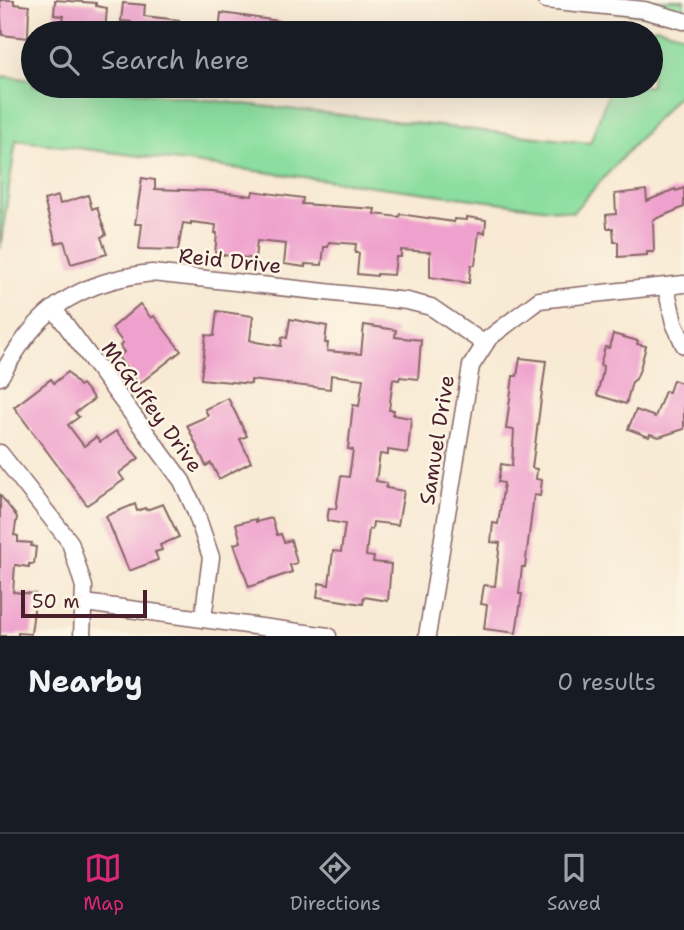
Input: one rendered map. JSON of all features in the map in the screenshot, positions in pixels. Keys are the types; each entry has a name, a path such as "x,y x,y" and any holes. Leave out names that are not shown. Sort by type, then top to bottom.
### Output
{"street":[{"path":"546,0 644,10 684,21"},
{"name":"Reid Drive","path":"0,377 30,332 69,297 97,284 125,276 152,273 407,301 431,307 485,344"},
{"name":"Samuel Drive","path":"427,636 471,366 489,338 539,300 684,284"},
{"path":"666,287 670,309 684,345"},
{"name":"McGuffey Drive","path":"54,309 182,481 211,557 203,619"},
{"path":"0,453 70,542 85,587 82,636"},
{"path":"85,603 328,636"}],"green space":[{"path":"546,0 684,0 684,21"},
{"path":"663,29 684,35 684,89 573,212 16,140 0,249 0,76 21,79 21,98 191,98 590,143 607,98 663,98"}],"building":[{"path":"0,0 14,0 14,4 29,6 29,21 21,21 21,37 2,35"},
{"path":"55,0 96,3 96,6 107,8 106,21 63,21 64,16 54,15"},
{"path":"123,3 145,5 144,16 179,20 179,21 121,21"},
{"path":"221,13 280,21 220,21"},
{"path":"142,178 155,180 155,189 212,191 252,196 253,191 303,198 302,204 375,209 374,214 399,217 400,214 454,222 454,219 467,220 467,217 486,220 485,233 479,232 475,265 471,265 469,283 430,277 430,252 401,250 401,257 396,257 394,275 377,276 357,274 359,253 355,253 356,244 329,242 328,247 324,247 322,265 305,264 305,267 284,264 286,244 257,241 255,259 215,254 216,225 191,222 183,223 178,250 139,249 142,224 135,224"},
{"path":"684,188 684,207 653,220 654,252 618,257 618,242 614,242 613,228 607,228 606,215 616,214 615,194 646,190 647,201"},
{"path":"88,195 92,209 97,207 106,235 101,237 107,254 71,264 64,241 56,243 44,200 58,196 60,204"},
{"path":"140,304 151,318 154,316 181,351 139,384 118,357 124,352 120,346 123,343 112,328"},
{"path":"217,311 253,316 250,340 281,346 282,337 287,338 290,319 327,326 327,351 361,354 364,325 396,330 395,337 421,340 418,379 393,379 389,410 394,410 393,415 411,418 408,453 388,450 388,455 380,454 376,481 387,483 386,488 404,491 398,525 373,522 372,529 369,529 366,556 374,557 373,562 391,564 388,601 364,597 363,604 317,597 319,583 329,585 333,551 341,552 345,524 327,521 329,508 336,509 341,476 349,477 353,450 348,449 353,405 359,406 363,379 331,375 330,389 251,380 251,384 201,379 206,335 214,336"},
{"path":"613,334 646,346 626,404 597,395 603,366 600,365 605,347 609,348"},
{"path":"520,358 546,361 532,468 537,469 536,479 542,480 540,496 534,495 525,567 522,567 519,594 522,594 516,633 484,629 487,605 481,604 484,585 495,586 500,543 491,542 493,523 498,524 504,483 498,482 501,464 512,466 514,430 506,429 513,376 517,376"},
{"path":"68,372 94,399 75,413 79,417 68,425 84,446 96,437 100,442 116,431 139,458 119,473 124,480 87,505 14,407 51,379 54,383"},
{"path":"673,380 684,384 684,429 659,437 650,434 649,437 628,429 636,410 655,417 665,391 669,392"},
{"path":"228,398 247,436 240,439 251,462 219,479 211,463 206,466 187,425 208,416 205,409"},
{"path":"0,495 17,517 14,535 18,536 18,542 32,543 31,546 36,547 34,564 29,564 29,567 15,565 13,592 36,594 31,634 0,636"},
{"path":"135,504 137,511 163,504 179,537 160,545 162,550 155,552 158,560 129,571 106,516"},
{"path":"272,518 277,535 281,534 284,542 291,540 297,563 290,565 292,572 249,587 234,544 241,542 236,524"}]}
